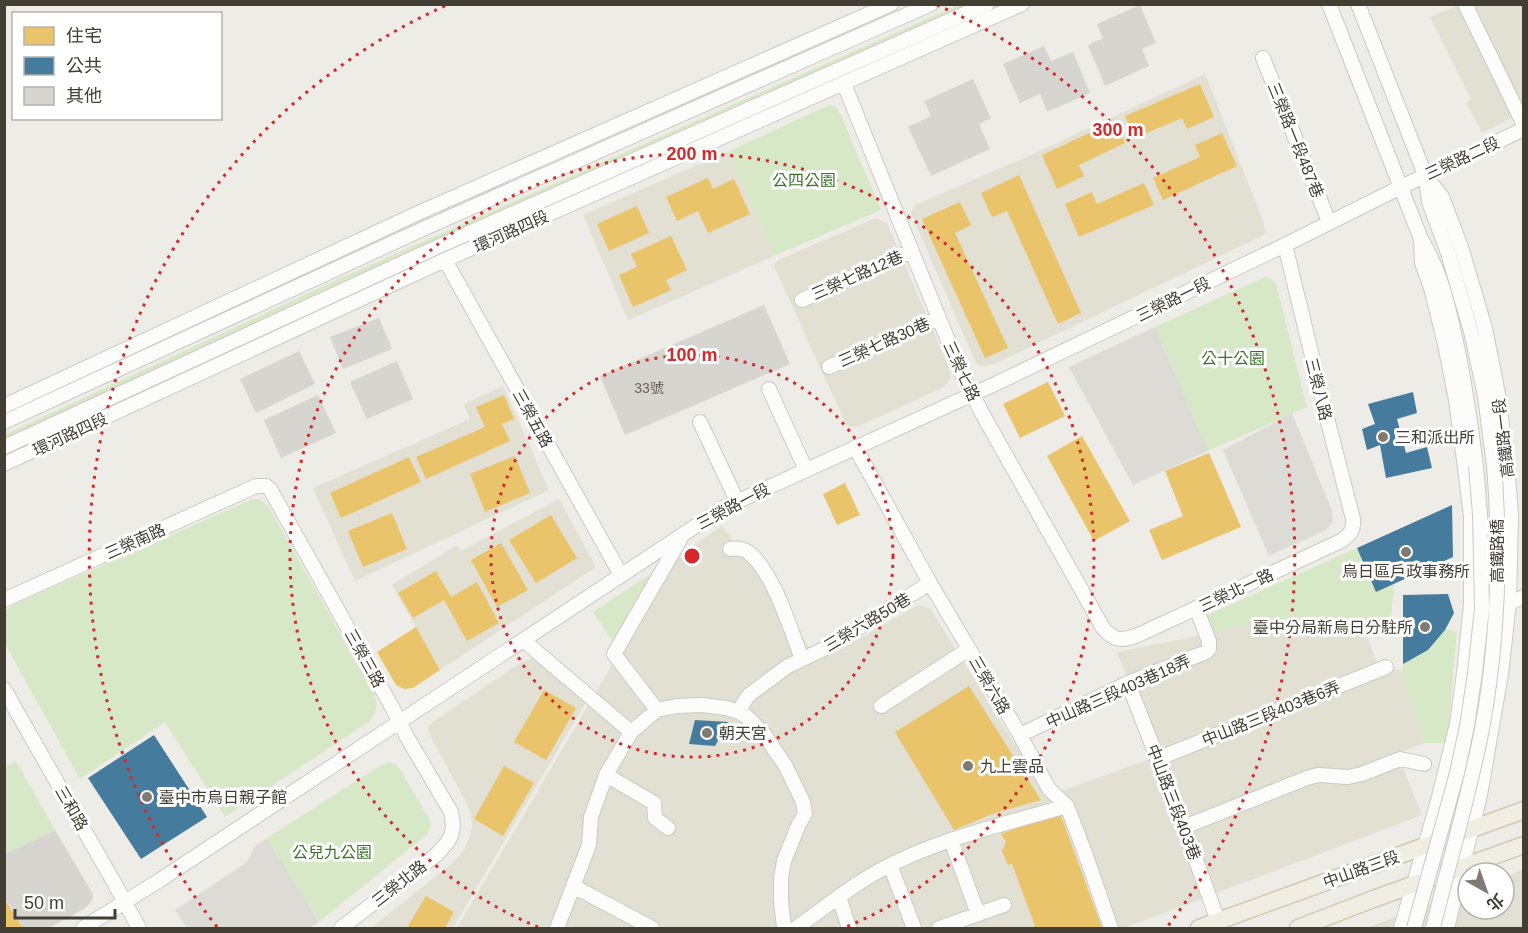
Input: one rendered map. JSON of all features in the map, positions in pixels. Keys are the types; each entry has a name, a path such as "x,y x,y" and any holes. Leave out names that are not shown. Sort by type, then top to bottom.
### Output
{"main road":[{"name":"中山路三段","path":"1198,928 1524,810"},
{"name":"中山路三段","path":"1480,861 1524,845"},
{"name":"中山路三段","path":"1298,928 1456,869"}],"street":[{"path":"4,406 416,214 891,4"},
{"path":"4,422 425,228 931,4"},
{"name":"環河路四段","path":"4,447 437,247 987,4"},
{"name":"環河路四段","path":"4,464 445,260 1022,4"},
{"path":"1329,4 1421,239 1422,263 1431,288 1445,344 1456,400 1471,516 1470,619 1457,724 1401,928"},
{"name":"高鐵路一段","path":"1358,4 1425,175 1442,197 1461,248 1485,328 1498,394 1507,464 1511,513 1510,596 1492,727 1464,861"},
{"path":"1465,4 1524,124"},
{"name":"三榮路一段487巷","path":"1263,58 1329,222"},
{"name":"三榮七路","path":"843,84 960,370 1103,628 1116,639"},
{"name":"三榮路二段","path":"1401,187 1524,129"},
{"name":"高鐵路橋","path":"1425,175 1429,202 1448,253 1472,335 1485,396 1494,465 1497,514 1497,602 1482,729 1433,928"},
{"name":"三榮路一段","path":"83,928 125,903 736,501 972,394 1401,187"},
{"name":"高鐵路橋","path":"1414,928 1457,773 1467,726 1482,608 1480,514 1468,399 1442,284 1433,258 1421,239"},
{"name":"三榮八路","path":"1284,245 1353,519 1352,532"},
{"name":"三榮七路12巷","path":"802,300 911,251"},
{"name":"三榮五路","path":"445,260 621,575"},
{"name":"三榮七路30巷","path":"829,367 939,318"},
{"path":"769,389 806,470"},
{"path":"700,422 736,501"},
{"name":"三榮六路","path":"855,447 930,583 1020,735 1049,789 1067,806 1111,928"},
{"name":"三榮南路","path":"4,600 256,486 266,486"},
{"name":"三榮三路","path":"266,486 273,493 451,812 453,834"},
{"name":"三榮北一路","path":"1116,639 1136,636 1341,541 1352,532"},
{"path":"657,710 614,654 683,534"},
{"path":"730,549 740,548 747,551 766,573 782,606 802,659"},
{"name":"三榮六路50巷","path":"739,712 749,695 788,666 828,646 930,583"},
{"path":"1470,619 1510,596 1524,584"},
{"path":"1471,604 1510,596 1524,597"},
{"name":"中山路三段403巷18弄","path":"1020,735 1128,683 1206,652 1209,649 1209,641 1196,608"},
{"path":"523,640 631,732"},
{"path":"881,706 969,649"},
{"name":"中山路三段403巷6弄","path":"1157,759 1386,667"},
{"name":"中山路三段403巷","path":"1128,683 1218,921"},
{"name":"三和路","path":"4,689 139,928"},
{"path":"557,928 589,845 591,817 606,775 631,732 657,710 702,705 739,712 764,734 785,765 805,808 805,814 784,861 781,878 784,928"},
{"path":"1184,827 1318,775 1348,777 1400,759 1424,764"},
{"path":"606,775 654,803 655,818 668,828"},
{"path":"796,928 839,897 890,865 951,840 1067,806"},
{"name":"三榮北路","path":"341,928 436,855 447,845 453,834"},
{"path":"951,840 978,914"},
{"path":"890,865 914,928"},
{"path":"573,886 652,928"},
{"name":"高鐵路一段","path":"1447,928 1456,894"},
{"path":"839,897 849,928"},
{"path":"939,928 1004,905"}],"shaded area":[{"path":"1458,5 1523,5 1523,112 1482,133 1466,102 1471,99 1430,17"},
{"path":"1205,74 1264,223 1265,233 992,365 981,366 976,363 911,213 915,205 1031,155"},
{"path":"729,151 774,256 628,320 583,215"},
{"path":"876,218 887,223 950,370 950,380 942,388 859,426 851,427 844,420 774,266 778,260"},
{"path":"1155,327 1208,451 1133,485 1069,367"},
{"path":"503,386 549,490 355,581 313,488 470,419 464,404"},
{"path":"1292,413 1332,511 1333,522 1326,530 1269,556 1223,450"},
{"path":"559,499 596,567 440,670 392,585 457,545 461,551"},
{"path":"722,526 819,661 918,605 930,608 1047,796 1159,756 1117,652 1271,621 1332,621 1364,629 1377,663 1402,671 1425,743 1397,753 1422,815 1124,928 457,928 675,558"},
{"path":"533,658 587,700 453,928 371,928 455,861 464,850 469,838 472,827 471,814 429,734 428,727 522,662"},
{"path":"267,838 319,922 310,928 187,928 175,910 247,862 255,846"},
{"path":"1523,870 1523,928 1366,928 1456,895 1456,921 1516,921 1516,873"}],"green space":[{"path":"958,5 974,5 5,441 4,435 345,276"},
{"name":"公四公園","path":"829,105 835,106 841,115 881,210 774,256 729,151"},
{"name":"公十公園","path":"1265,277 1276,283 1307,407 1208,451 1155,327"},
{"path":"253,499 259,499 268,506 375,695 377,707 375,714 367,723 225,817 165,722 80,779 5,644 5,611 13,605"},
{"path":"1357,548 1376,591 1394,583 1390,630 1364,629 1332,621 1271,621 1233,627 1213,633 1207,615"},
{"path":"658,569 616,646 593,612"},
{"path":"1445,630 1457,631 1449,723 1445,743 1425,743 1402,671 1403,664 1428,650"},
{"path":"16,761 55,830 5,854 5,767"},
{"name":"公兒九公園","path":"388,763 394,763 400,769 429,819 429,830 425,836 319,922 267,838"}],"building: 住宅":[{"path":"1200,84 1214,117 1187,129 1182,118 1135,138 1125,116"},
{"path":"1115,121 1125,143 1079,165 1084,176 1057,189 1042,155"},
{"path":"1222,133 1237,166 1163,200 1153,178 1200,157 1195,145"},
{"path":"1019,175 1081,313 1058,324 1007,211 992,217 981,193"},
{"path":"708,178 713,189 734,179 750,214 708,233 698,211 677,221 666,197"},
{"path":"1144,183 1154,205 1079,237 1065,204 1092,192 1097,204"},
{"path":"960,202 971,225 955,233 1008,348 985,358 922,219"},
{"path":"637,206 649,233 609,251 597,224"},
{"path":"671,236 687,270 666,280 671,290 633,307 619,275 637,267 631,254"},
{"path":"1048,382 1065,416 1020,438 1003,404"},
{"path":"504,395 514,419 502,424 510,441 426,479 416,457 485,427 476,407"},
{"path":"1082,436 1130,521 1094,541 1047,456"},
{"path":"1209,453 1241,527 1162,560 1149,530 1183,516 1165,471"},
{"path":"515,456 530,493 485,512 470,474"},
{"path":"409,457 421,482 341,518 330,493"},
{"path":"845,483 860,515 837,525 823,494"},
{"path":"392,513 407,549 363,567 348,531"},
{"path":"551,515 577,558 536,583 509,540"},
{"path":"501,543 528,590 497,607 471,560"},
{"path":"436,571 451,597 477,582 499,623 467,641 444,600 413,618 398,593"},
{"path":"416,627 440,670 413,688 404,689 396,685 377,652"},
{"name":"九上雲品","path":"969,686 1041,800 995,813 954,830 895,732"},
{"path":"544,690 576,708 546,760 514,742"},
{"path":"504,766 534,783 503,836 474,819"},
{"path":"1056,814 1061,816 1102,928 1032,928 1035,926 1012,864 1008,865 1002,851 1006,842 1001,834"},
{"path":"426,896 454,912 445,928 407,928"},
{"path":"4,898 23,928 4,928"}],"building: 公共":[{"name":"三和派出所","path":"1413,392 1417,413 1397,419 1406,453 1427,447 1432,468 1386,478 1380,445 1367,450 1362,429 1375,424 1368,404"},
{"name":"烏日區戶政事務所","path":"1452,505 1453,557 1376,592 1357,548"},
{"name":"臺中分局新烏日分駐所","path":"1448,594 1454,613 1445,630 1428,650 1403,664 1403,595"},
{"name":"朝天宮","path":"695,720 728,722 715,746 689,744"},
{"name":"臺中市烏日親子館","path":"154,735 207,817 141,859 88,778"}],"building: 其他":[{"path":"1140,5 1156,43 1142,49 1149,66 1105,86 1088,45 1103,38 1097,24"},
{"path":"1044,46 1051,61 1073,52 1090,93 1047,112 1040,94 1020,103 1003,64"},
{"path":"973,79 991,118 979,124 990,149 931,176 908,127 931,116 924,101"},
{"path":"764,305 790,364 625,435 600,376"},
{"path":"379,318 392,349 343,369 330,337"},
{"path":"299,351 315,384 256,413 240,379"},
{"path":"397,361 413,399 367,419 350,382"},
{"path":"318,395 336,433 281,458 264,420"},
{"path":"55,830 91,891 92,901 84,909 49,928 23,928 5,898 5,854"}],"place":[{"name":"三和派出所","path":"1383,437"},
{"name":"烏日區戶政事務所","path":"1406,552"},
{"name":"臺中分局新烏日分駐所","path":"1425,627"},
{"name":"朝天宮","path":"707,733"},
{"name":"九上雲品","path":"968,766"},
{"name":"臺中市烏日親子館","path":"147,797"}]}
